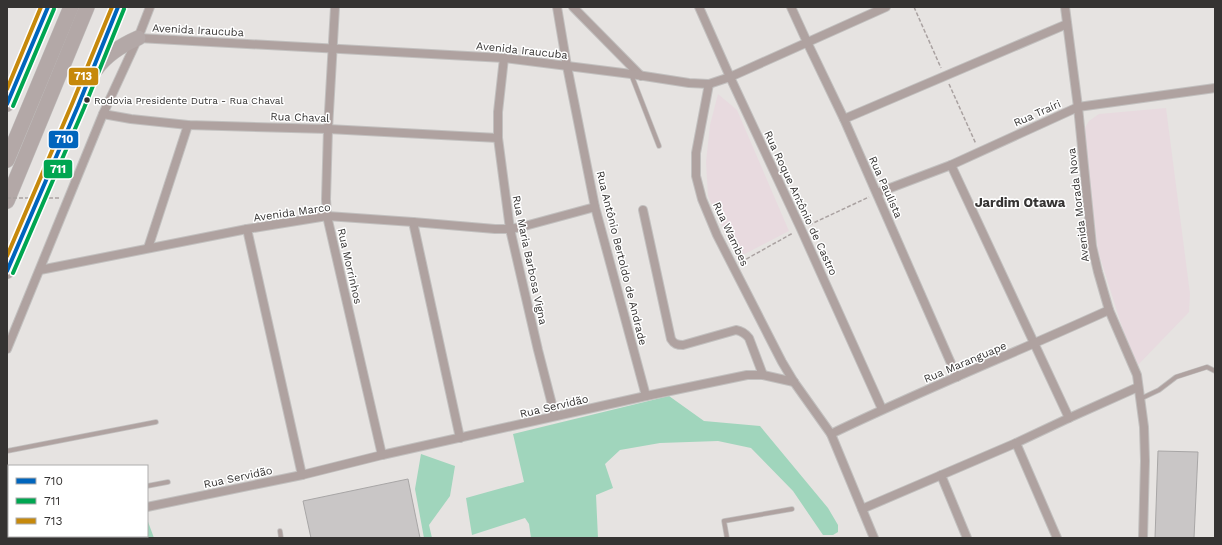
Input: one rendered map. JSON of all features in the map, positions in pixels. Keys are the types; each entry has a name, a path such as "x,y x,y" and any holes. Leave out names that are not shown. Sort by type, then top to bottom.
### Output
{"highway":[{"path":"7,104 48,7"},
{"path":"7,160 71,7"},
{"path":"7,201 87,7"},
{"path":"7,271 118,7"},
{"path":"87,83 100,64 114,50 138,38"}],"street":[{"path":"7,349 103,114 138,38 150,7"},
{"name":"Rua Morrinhos","path":"335,7 328,129 326,198 327,216 382,455"},
{"name":"Rua Antônio Bertoldo de Andrade","path":"558,7 567,66 595,207 646,396"},
{"path":"574,7 641,76"},
{"name":"Rua Roque Antônio de Castro","path":"699,7 882,410"},
{"name":"Rua Paulista","path":"791,7 844,119 957,377"},
{"name":"Avenida Iraucuba","path":"138,38 504,58 689,83 709,84 730,77 886,7"},
{"name":"Avenida Morada Nova","path":"1065,7 1078,107 1092,246 1109,310 1137,375 1144,427 1145,461 1143,538"},
{"path":"844,119 1067,24"},
{"name":"Rua Maria Barbosa Vigna","path":"504,58 498,112 498,138 510,229 555,416"},
{"name":"Rua Wambes","path":"709,84 696,153 696,176 702,199 717,235 782,362 794,382"},
{"name":"Rua Traíri","path":"877,193 951,165 1078,107 1215,88"},
{"name":"Rua Chaval","path":"103,114 131,119 188,125 328,129 498,138"},
{"path":"148,248 188,125"},
{"path":"951,165 1069,418"},
{"name":"Avenida Marco","path":"40,270 247,229 327,216 510,229 595,207"},
{"path":"643,210 671,339 678,345 683,345 736,330 741,331 746,333 749,338 763,375"},
{"path":"413,222 460,438"},
{"path":"247,229 302,475"},
{"name":"Rua Maranguape","path":"830,434 1109,310"},
{"name":"Rua Servidão","path":"148,507 302,475 382,455 555,416 747,375 763,375 794,382"},
{"path":"794,382 830,434 874,538"},
{"path":"862,509 1016,443 1138,387"},
{"path":"1016,443 1057,538"},
{"path":"942,475 968,538"}],"lane":[{"path":"631,74 659,146"},
{"path":"1140,399 1159,390 1176,377 1207,367 1215,371"},
{"path":"7,451 156,422"},
{"path":"148,486 168,482"},
{"path":"727,538 724,521 792,509"},
{"path":"280,531 281,538"}],"path":[{"path":"7,198 61,198"}],"shaded area":[{"path":"718,94 737,110 789,231 737,258 708,196 706,162 710,125"},
{"path":"1166,108 1190,294 1189,312 1135,368 1098,251 1083,131 1089,121 1099,114"}],"green space":[{"path":"669,396 704,421 760,426 828,508 838,525 838,532 833,535 823,535 793,491 751,448 718,441 660,443 620,450 605,464 613,488 596,495 598,538 531,538 529,524 525,518 472,535 466,498 524,482 513,434"},
{"path":"421,454 455,466 450,496 429,525 432,538 424,538 415,489"},
{"path":"148,522 154,538 50,538 148,537"}],"building":[{"path":"1158,451 1198,452 1194,538 1155,538"},
{"path":"408,479 420,538 311,538 303,501"}],"transit line":[{"name":"713","path":"7,89 41,7"},
{"name":"710","path":"7,104 48,7"},
{"name":"713","path":"7,256 112,7"},
{"name":"710","path":"7,271 78,106 118,7"},
{"name":"711","path":"13,106 54,9"},
{"name":"711","path":"13,273 84,108 124,9"}],"place":[{"name":"Rodovia Presidente Dutra - Rua Chaval","path":"87,100"}],"district":[{"name":"Jardim Otawa","path":"1020,202"}]}
